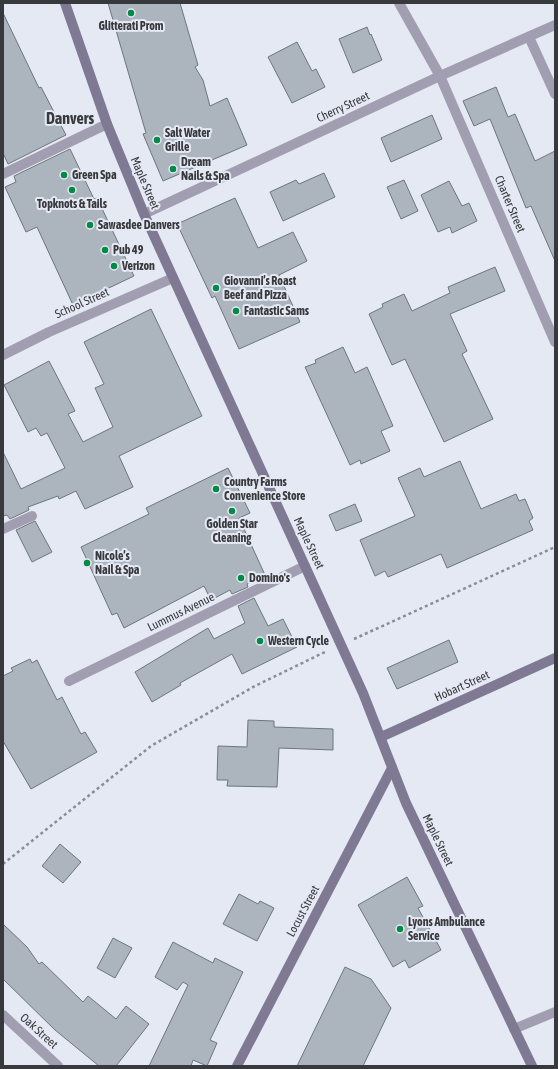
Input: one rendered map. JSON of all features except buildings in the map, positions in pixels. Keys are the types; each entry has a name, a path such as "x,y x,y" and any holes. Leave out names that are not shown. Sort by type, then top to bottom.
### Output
{"main road":[{"name":"Maple Street","path":"65,3 107,124 144,214 364,693 406,803 532,1066"},
{"name":"Hobart Street","path":"381,737 555,658"},
{"name":"Locust Street","path":"237,1066 392,768"}],"street":[{"name":"Charter Street","path":"399,3 440,76 555,342"},
{"name":"Cherry Street","path":"144,214 440,76 555,25"},
{"path":"529,37 555,94"},
{"path":"3,174 107,124"},
{"name":"School Street","path":"3,355 48,332 173,278"},
{"path":"3,529 32,516"},
{"name":"Lummus Avenue","path":"69,681 305,566"},
{"path":"514,1029 555,1012"},
{"name":"Oak Street","path":"3,1015 58,1066"}],"path":[{"path":"360,636 555,547"},
{"path":"3,864 151,746 254,686 320,654"}],"place":[{"name":"Glitterati Prom","path":"131,13"},
{"name":"Salt Water Grille","path":"157,140"},
{"name":"Dream Nails & Spa","path":"173,169"},
{"name":"Green Spa","path":"64,175"},
{"name":"Topknots & Tails","path":"72,190"},
{"name":"Sawasdee Danvers","path":"90,225"},
{"name":"Pub 49","path":"105,250"},
{"name":"Verizon","path":"114,266"},
{"name":"Giovanni’s Roast Beef and Pizza","path":"216,288"},
{"name":"Fantastic Sams","path":"236,311"},
{"name":"Country Farms Convenience Store","path":"216,489"},
{"name":"Golden Star Cleaning","path":"232,511"},
{"name":"Nicole’s Nail & Spa","path":"87,563"},
{"name":"Domino's","path":"241,578"},
{"name":"Western Cycle","path":"260,641"},
{"name":"Lyons Ambulance Service","path":"400,929"}],"district":[{"name":"Danvers","path":"70,118"}]}
